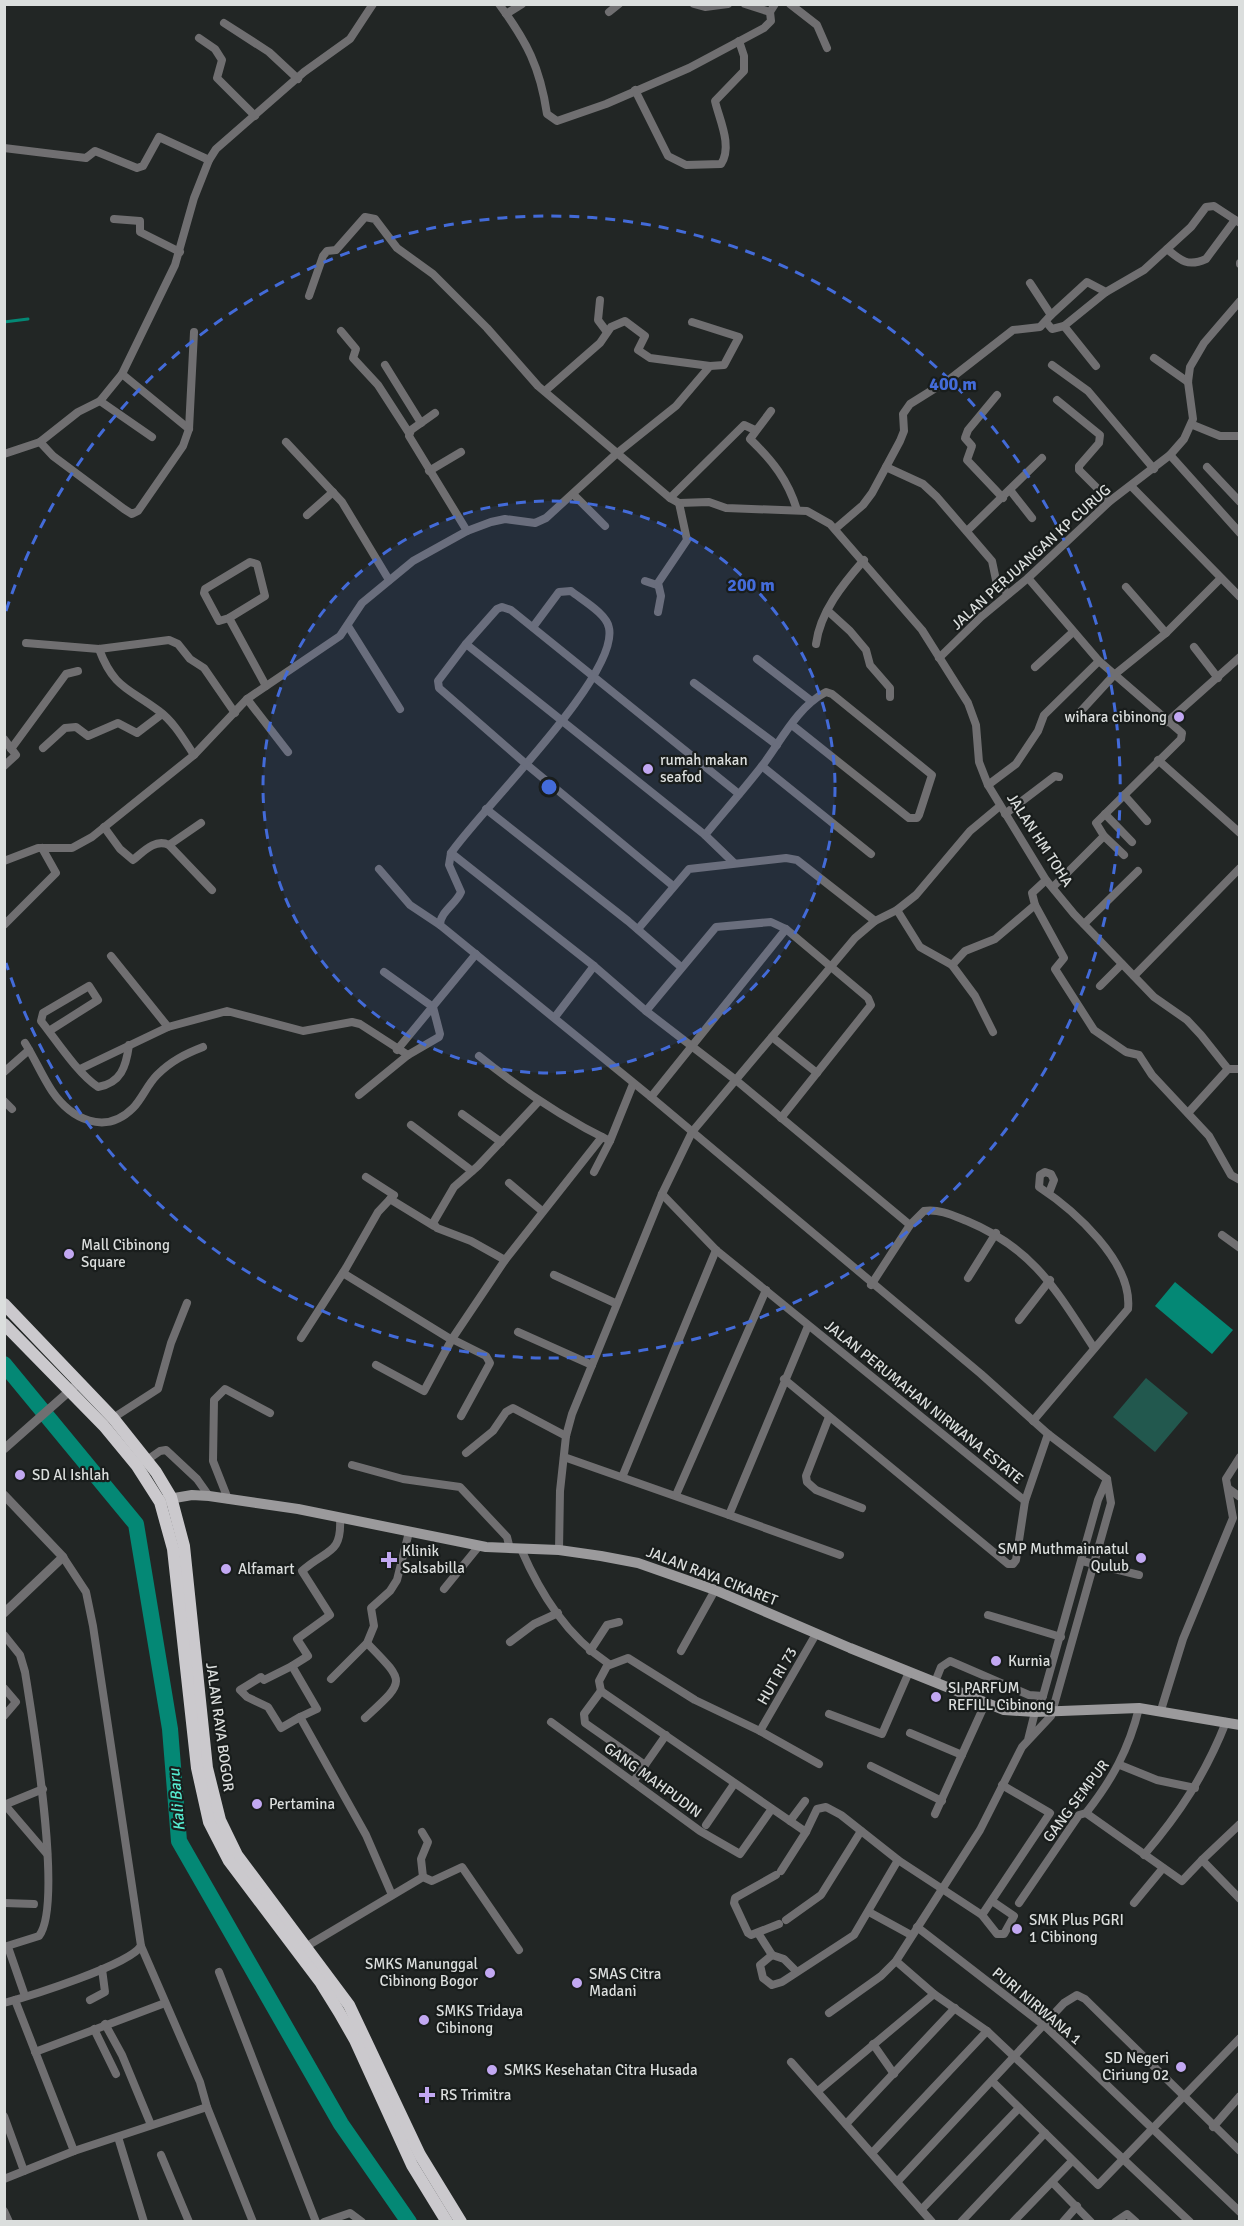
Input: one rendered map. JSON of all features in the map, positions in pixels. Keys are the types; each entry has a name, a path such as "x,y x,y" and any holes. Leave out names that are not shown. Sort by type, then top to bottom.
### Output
{"highway":[{"name":"JALAN RAYA BOGOR","path":"4,1304 147,1480 166,1499 197,1768 209,1822 230,1861 253,1896 321,1983 376,2072 420,2155 461,2222"},
{"name":"JALAN RAYA BOGOR","path":"4,1324 73,1387 113,1418 147,1460 166,1499 184,1546 207,1768 220,1820 237,1855 349,2005 412,2165 447,2222"}],"main road":[{"name":"JALAN RAYA CIKARET","path":"166,1499 209,1496 479,1546 559,1550 638,1563 715,1590 816,1634 1004,1710 1035,1712 1139,1708 1239,1725"}],"street":[{"path":"499,4 531,52 549,118 557,121 606,104 689,69 764,28 771,21 773,8 745,4"},
{"path":"506,14 522,4"},
{"path":"609,12 619,4"},
{"path":"694,4 705,7 728,4"},
{"path":"790,4 817,26 828,48"},
{"path":"4,454 40,442 78,412 100,401 122,374 180,252 189,213 209,160 225,139 298,78 350,39 372,6"},
{"path":"224,23 269,52 298,78"},
{"path":"199,38 214,49 222,60 217,78 255,116"},
{"path":"635,90 668,156 686,165 721,164 725,157 725,137 715,101 744,71 744,56 739,41"},
{"path":"4,148 86,158 93,151 131,166 140,167 159,137 209,160"},
{"path":"1046,322 1052,329 1064,326 1106,292 1144,270 1210,205 1237,222 1206,259 1200,262 1189,264 1182,262 1167,249"},
{"path":"309,296 323,256 327,251 336,250 365,217 375,219 397,248 433,274 544,391 670,498 679,503 708,502 726,508 797,510 821,517 864,561 842,584 818,631 816,644"},
{"path":"114,219 140,220 141,234 180,252"},
{"path":"835,529 863,506 904,431 903,414 909,404 950,379 1013,330 1032,329 1046,322 1073,292 1087,282 1106,292"},
{"path":"1030,283 1051,315"},
{"path":"600,300 598,320 607,332"},
{"path":"1239,300 1197,354 1190,367 1188,382 1192,425 1220,436 1239,436"},
{"path":"544,391 600,343 611,327 625,321 645,336 638,348 639,353 650,358 710,366 725,364 739,337 692,322"},
{"path":"1064,326 1096,366"},
{"path":"341,331 356,349 353,358 378,385 466,531"},
{"path":"40,442 53,456 134,514 143,506 183,446 189,429 194,332"},
{"path":"1154,358 1188,382"},
{"path":"386,365 421,423"},
{"path":"1052,365 1088,391 1154,469"},
{"path":"4,861 42,848 72,848 104,827 194,755 247,699 328,645 348,626 362,603 413,561 466,531 505,519 535,523 546,518 574,495 616,454 676,406 710,366"},
{"path":"122,374 189,429"},
{"path":"996,395 968,430 965,438 972,446 968,460 1003,498"},
{"path":"1056,400 1100,435 1099,443 1079,466 1079,471 1110,501"},
{"path":"100,401 152,437"},
{"path":"771,411 750,439 773,461 792,495 797,510"},
{"path":"409,433 435,413"},
{"path":"670,498 744,424 755,430"},
{"name":"JALAN PERJUANGAN KP CURUG","path":"939,658 1110,501 1132,487 1170,455 1192,425"},
{"path":"286,442 333,492 389,580"},
{"path":"429,471 461,452"},
{"path":"1170,455 1239,530"},
{"path":"967,531 1042,458"},
{"path":"886,467 923,484 992,561 996,580 1008,594"},
{"path":"1207,467 1239,502"},
{"path":"1132,487 1239,597"},
{"path":"1010,490 1032,518"},
{"path":"307,515 333,492"},
{"path":"574,495 605,526"},
{"path":"657,585 687,540 679,503"},
{"name":"JALAN HM TOHA","path":"864,561 922,630 968,703 976,725 979,762 988,785 1046,880 1134,976 1167,1007 1187,1020 1228,1069"},
{"path":"250,562 255,562 265,596 229,618 223,621 216,619 204,592 205,589 250,562"},
{"path":"1028,578 1099,661 1141,696 1167,722 1180,730 1182,736 1096,823 1104,836 1124,855"},
{"path":"1081,711 1114,675 1166,633 1220,579"},
{"path":"645,582 657,585"},
{"path":"657,585 661,596 658,612"},
{"path":"1126,587 1166,633"},
{"path":"440,925 442,916 457,900 461,892 449,865 451,854 561,721 593,677 608,644 610,629 607,621 571,591 560,592 533,627"},
{"path":"672,885 526,764 439,688 438,681 466,644 502,607 511,610 739,794"},
{"path":"828,611 866,650 870,665 890,688 890,698"},
{"path":"229,618 266,686"},
{"path":"348,626 400,709"},
{"path":"1035,667 1073,632"},
{"path":"26,643 99,649 174,641 190,659 204,668 235,713"},
{"path":"466,644 705,835 734,863"},
{"path":"1194,647 1218,678"},
{"path":"99,649 107,668 119,684 162,714 194,755"},
{"path":"1167,722 1239,657"},
{"path":"756,658 810,700"},
{"path":"988,785 1016,764 1038,731 1044,715 1099,661"},
{"path":"11,749 66,674 78,671"},
{"path":"694,684 777,745"},
{"path":"705,835 762,766 810,700 826,692 832,694 931,773 933,780 917,818 909,818 792,725"},
{"path":"247,699 288,752"},
{"path":"43,748 65,728 76,727 88,736 118,723 137,733 162,714"},
{"path":"4,739 16,756 4,766"},
{"path":"1158,760 1239,833"},
{"path":"762,766 872,854"},
{"path":"1005,814 1055,776 1059,777"},
{"path":"1124,795 1147,821"},
{"path":"559,1550 566,1436 615,1303 662,1194 692,1132 737,1081 830,966 875,921 897,910 916,895 975,825 1000,806"},
{"path":"486,809 638,929 681,967"},
{"path":"1105,814 1132,843"},
{"path":"169,845 201,823"},
{"path":"104,827 131,860 155,844 169,845 212,890"},
{"path":"1053,887 1104,836"},
{"path":"4,925 56,874 56,868 42,848"},
{"path":"451,854 737,1081 910,1225"},
{"path":"638,929 672,885 689,869 786,858 797,860 875,921"},
{"path":"1134,976 1239,868"},
{"path":"379,869 410,905 440,925 555,1017 1048,1434 1107,1479 1112,1503 1053,1711 1046,1724 1028,1740"},
{"path":"1084,924 1138,871"},
{"path":"1046,880 1032,892 1035,905 1064,958 1055,969 1094,1030 1126,1052 1139,1055 1152,1075 1218,1147 1231,1175 1239,1180"},
{"path":"952,965 964,951 995,939 1035,905"},
{"path":"897,910 920,947 952,965 975,996 993,1032"},
{"path":"646,1011 681,967 720,925 771,922 786,929 868,998 871,1005 781,1118"},
{"path":"651,1097 786,929"},
{"path":"397,1050 476,954"},
{"path":"111,956 168,1027"},
{"path":"1100,986 1122,964"},
{"path":"555,1017 594,966"},
{"path":"359,1095 408,1055 439,1038 433,1007 384,972"},
{"path":"49,1031 98,1000 90,986 82,987 43,1013 40,1018 49,1031 80,1069 98,1087 115,1081 121,1074 129,1045"},
{"path":"80,1069 168,1027 227,1011 303,1031 352,1022 360,1024 408,1055"},
{"path":"772,1037 817,1073"},
{"path":"4,1072 27,1046 53,1093 78,1117 90,1123 123,1116 134,1107 163,1069 177,1057 203,1047"},
{"path":"479,1056 539,1101 581,1128 610,1141"},
{"path":"1188,1113 1228,1069 1239,1069"},
{"path":"594,1172 610,1141 633,1084"},
{"path":"4,1101 12,1109"},
{"path":"434,1226 434,1221 454,1187 539,1101"},
{"path":"462,1114 501,1142"},
{"path":"411,1125 472,1171"},
{"path":"376,1365 423,1392 452,1340 505,1260 602,1137"},
{"path":"301,1338 343,1273 378,1212 394,1195 366,1177"},
{"path":"509,1183 542,1211"},
{"name":"JALAN PERUMAHAN NIRWANA ESTATE","path":"662,1194 716,1250 1025,1501 1048,1434"},
{"path":"1033,1421 1128,1308 1128,1290 1111,1257 1091,1230 1049,1194"},
{"path":"390,1199 434,1226 471,1241 505,1260"},
{"path":"871,1285 910,1225 924,1211 934,1210 996,1233 1014,1245 1050,1280 1094,1348"},
{"path":"968,1278 996,1233"},
{"path":"1222,1235 1239,1248"},
{"path":"623,1475 716,1250"},
{"path":"343,1273 452,1340 486,1356 490,1363 460,1416"},
{"path":"554,1275 615,1303"},
{"path":"1019,1320 1050,1280"},
{"path":"675,1495 766,1290"},
{"path":"113,1418 158,1389 171,1343 187,1303"},
{"name":"JALAN PERUMAHAN NIRWANA ESTATE","path":"729,1515 808,1326"},
{"path":"518,1332 592,1365"},
{"path":"784,1379 1008,1564 1013,1564 1016,1560 1025,1501"},
{"path":"4,1449 73,1387"},
{"path":"228,1499 213,1461 214,1400 225,1389 270,1413"},
{"path":"466,1453 493,1431 506,1412 513,1408 566,1436"},
{"path":"829,1417 806,1476 807,1482 816,1490 862,1508"},
{"path":"147,1460 160,1451 166,1450 196,1479 209,1496"},
{"path":"564,1457 623,1475 840,1555"},
{"path":"1161,1710 1183,1639 1233,1518 1226,1479 1239,1457"},
{"path":"351,1465 403,1479 460,1487 507,1537 535,1582 558,1613 590,1651 609,1664"},
{"path":"829,2013 881,1976 896,1960 980,1830 1028,1740 1107,1479"},
{"path":"1228,1489 1239,1497"},
{"path":"4,1495 63,1557 86,1592 141,1946 200,2082 207,2107 253,2222"},
{"path":"292,1666 317,1709 280,1728 268,1707 247,1697 240,1690 261,1677 264,1680 308,1656 297,1639 330,1615 302,1571 338,1544 341,1536 340,1519"},
{"path":"331,1679 367,1643 374,1626 371,1608 390,1591 397,1580 410,1532"},
{"path":"444,1589 479,1546"},
{"path":"4,1613 63,1557"},
{"path":"1082,1562 1139,1575"},
{"path":"681,1651 715,1590"},
{"path":"510,1642 534,1624 558,1613"},
{"path":"988,1615 1061,1637"},
{"path":"590,1651 607,1625 619,1622"},
{"name":"HUT RI 73","path":"760,1731 816,1634"},
{"path":"4,1635 20,1655 25,1672 43,1789 47,1854 46,1915 42,1932 6,1947 25,1996"},
{"path":"365,1718 394,1690 398,1678 367,1643"},
{"path":"806,1833 601,1691 599,1680 609,1664 620,1659 633,1660 695,1700 760,1731 819,1764"},
{"path":"934,1682 941,1667 950,1662 1029,1695 1043,1696"},
{"path":"829,1714 882,1734 909,1672"},
{"path":"4,1688 16,1702 4,1716"},
{"path":"601,1691 585,1710 583,1719 585,1723 645,1765"},
{"path":"935,1814 986,1704"},
{"name":"GANG SEMPUR","path":"1019,1903 1079,1815 1086,1813 1120,1765 1130,1743 1139,1708"},
{"path":"300,1717 366,1835 392,1895"},
{"name":"GANG MAHPUDIN","path":"551,1722 700,1832 741,1853 771,1810"},
{"path":"1144,1855 1179,1813 1196,1788 1226,1722"},
{"path":"910,1733 962,1755"},
{"path":"633,1782 666,1735"},
{"path":"1120,1765 1157,1780 1196,1788"},
{"path":"871,1766 942,1801"},
{"path":"706,1825 734,1784"},
{"path":"982,1915 1050,1813 1002,1785"},
{"path":"43,1789 5,1805 47,1854"},
{"path":"790,1821 805,1801"},
{"path":"861,1831 820,1895 782,1922 758,1933 748,1933 734,1903 735,1898 778,1873 806,1833 817,1809 826,1807 861,1831 898,1860 982,1915 998,1934 1004,1934 1014,1916 992,1902"},
{"path":"1086,1813 1182,1881 1239,1824"},
{"path":"422,1832 428,1842 421,1859 423,1877"},
{"path":"772,1954 760,1963 761,1974 768,1983 778,1984 854,1935 898,1860"},
{"path":"1202,1860 1239,1899"},
{"path":"423,1877 432,1881 465,1868 519,1950"},
{"path":"1134,1903 1163,1868"},
{"path":"307,1946 423,1877"},
{"path":"4,1903 34,1904"},
{"path":"869,1912 911,1935"},
{"name":"PURI NIRWANA 1","path":"917,1927 1045,2026 1239,2212"},
{"path":"758,1933 772,1954 784,1959 796,1971"},
{"path":"4,2003 102,1969 133,1954 141,1946"},
{"path":"896,1960 934,1994 987,2031 1017,2057 1190,2222"},
{"path":"90,2000 105,1992 102,1969"},
{"path":"219,1972 316,2222"},
{"path":"818,2091 934,1994"},
{"path":"897,2182 1017,2057 1064,2003 1074,1996 1082,1996 1184,2099 1239,2150"},
{"path":"15,2000 74,2151"},
{"path":"34,2052 165,2003"},
{"path":"846,2124 955,2008"},
{"path":"105,2024 122,2055 151,2125"},
{"path":"94,2029 116,2074"},
{"path":"873,2152 987,2031"},
{"path":"992,2081 1098,2185 1184,2099 1239,2038"},
{"path":"873,2044 894,2074"},
{"path":"791,2062 873,2152 932,2222"},
{"path":"1213,2127 1239,2096"},
{"path":"4,2179 74,2151 207,2107"},
{"path":"922,2210 1019,2108"},
{"path":"4,2116 24,2171"},
{"path":"961,2222 1045,2133"},
{"path":"118,2137 144,2222"},
{"path":"161,2155 189,2222"},
{"path":"1013,2222 1072,2161"},
{"path":"1052,2182 1091,2222"},
{"path":"1063,2222 1077,2206"},
{"path":"4,2211 9,2222"},
{"path":"324,2222 350,2213 362,2222"},
{"path":"1116,2222 1127,2214 1136,2222"}],"shaded area":[{"path":"1175,1282 1233,1330 1212,1354 1155,1306"},
{"path":"1146,1378 1188,1413 1155,1452 1113,1417"}],"waterway":[{"path":"4,322 28,319"},
{"name":"Kali Baru","path":"4,1364 136,1524 170,1729 179,1841 341,2124 409,2222"}],"place":[{"name":"wihara cibinong","path":"1179,717"},
{"name":"rumah makan seafod","path":"648,769"},
{"name":"Mall Cibinong Square","path":"69,1254"},
{"name":"SD Al Ishlah","path":"20,1475"},
{"name":"SMP Muthmainnatul Qulub","path":"1141,1558"},
{"name":"Klinik Salsabilla","path":"389,1560"},
{"name":"Alfamart","path":"226,1569"},
{"name":"Kurnia","path":"996,1661"},
{"name":"SI PARFUM REFILL Cibinong","path":"936,1697"},
{"name":"Pertamina","path":"257,1804"},
{"name":"SMK Plus PGRI 1 Cibinong","path":"1017,1929"},
{"name":"SMKS Manunggal Cibinong Bogor","path":"490,1973"},
{"name":"SMAS Citra Madani","path":"577,1983"},
{"name":"SMKS Tridaya Cibinong","path":"424,2020"},
{"name":"SD Negeri Ciriung 02","path":"1181,2067"},
{"name":"SMKS Kesehatan Citra Husada","path":"492,2070"},
{"name":"RS Trimitra","path":"427,2095"}]}
